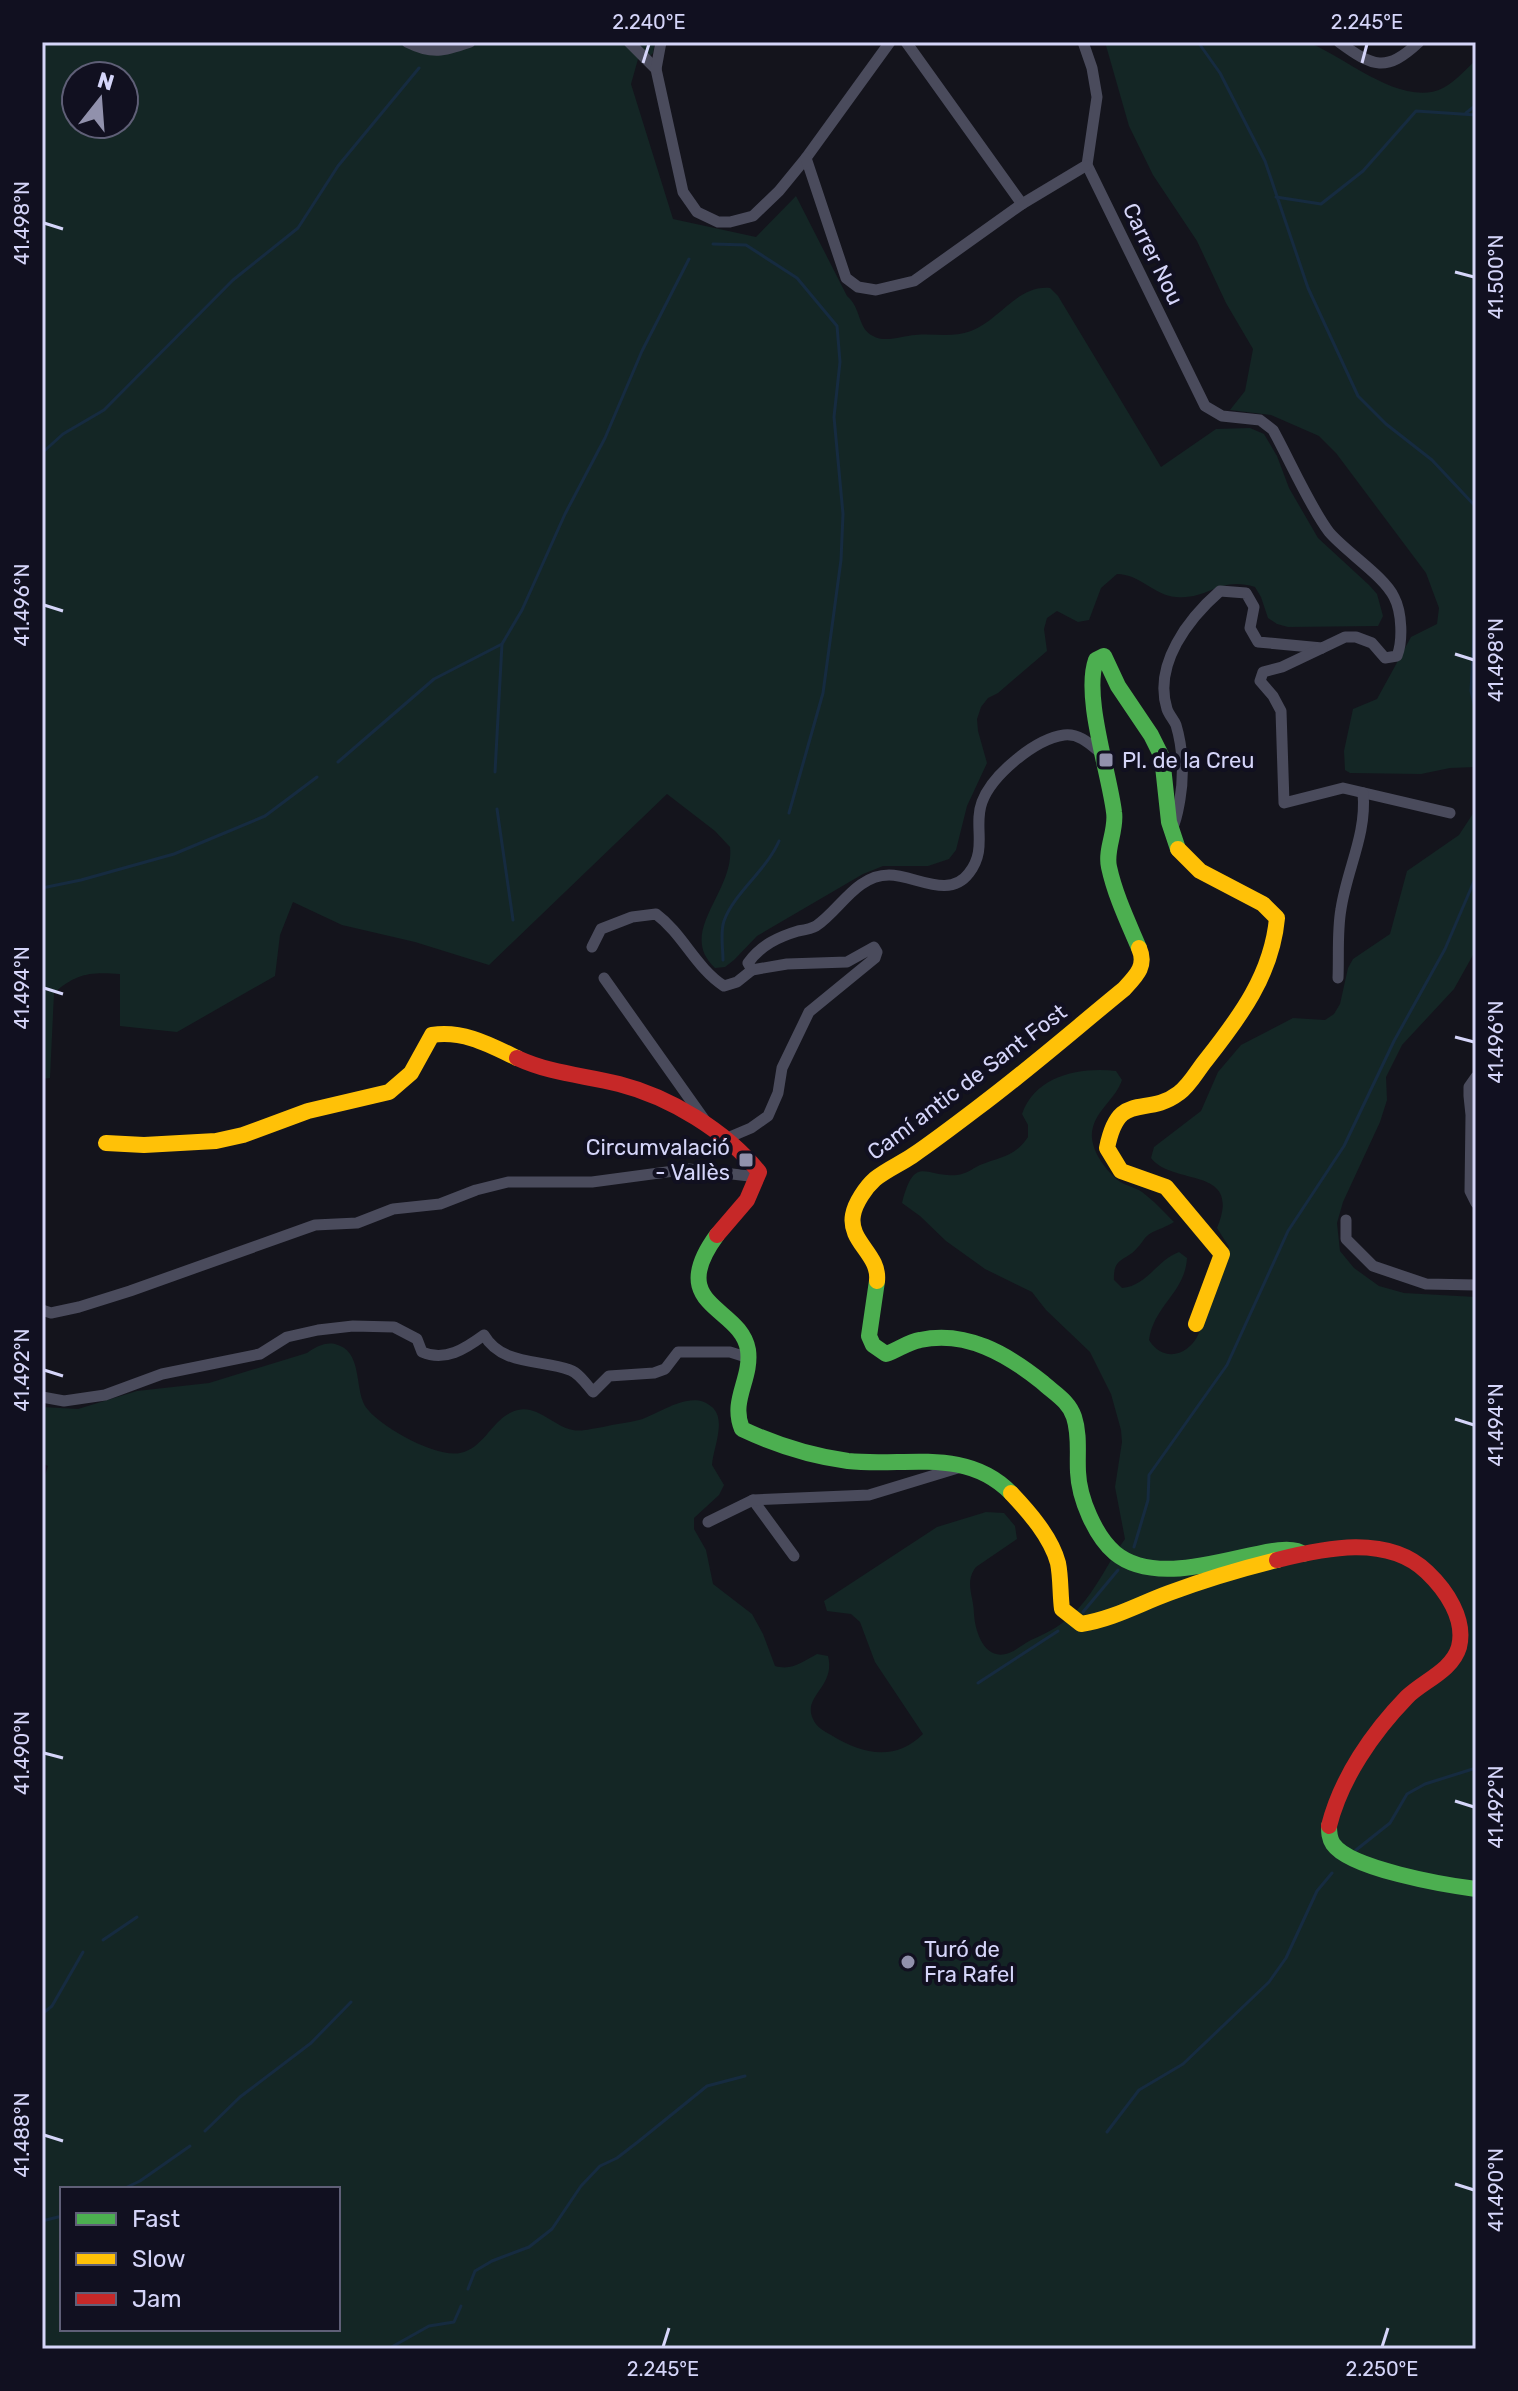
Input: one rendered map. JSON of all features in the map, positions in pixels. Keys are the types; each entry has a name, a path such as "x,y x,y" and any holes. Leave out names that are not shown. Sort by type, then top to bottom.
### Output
{"street":[{"path":"407,42 431,51 470,42"},
{"path":"629,42 656,69"},
{"path":"661,42 656,69 683,192 697,212 706,218 730,222 753,216 779,191 890,42"},
{"path":"906,42 1022,204"},
{"path":"806,158 846,278 858,287 876,290 914,281 1022,204 1087,165 1097,97 1083,42"},
{"path":"1339,42 1368,62 1384,64 1399,59 1419,42"},
{"name":"Carrer Nou","path":"1087,165 1205,406 1222,416 1260,420 1273,430 1326,528 1394,595 1400,614 1400,649 1397,656 1385,658 1372,643 1356,637 1345,637 1322,648"},
{"path":"1172,829 1183,783 1176,724 1167,710 1164,688 1168,660 1198,610 1220,591 1246,593 1254,607 1250,628 1258,642 1322,648"},
{"path":"1322,648 1282,667 1263,672 1260,681 1281,711 1284,803 1343,788 1450,813"},
{"path":"752,970 748,963 767,943 814,928 867,880 889,875 941,886 958,883 969,873 977,859 981,843 979,814 983,799 998,776 1018,758 1050,740 1064,735 1092,735 1091,674 1096,660 1104,656 1118,686 1162,757 1177,848 1200,871 1263,904 1277,918 1277,937 1261,979 1221,1041 1178,1094 1151,1105 1130,1107 1113,1124 1107,1148 1121,1171 1166,1187 1222,1254 1196,1324"},
{"name":"Camí antic de Sant Fost","path":"1092,735 1102,754 1115,815 1108,864 1122,908 1142,953 1143,964 1124,989 984,1103 912,1156 876,1178 866,1189 853,1211 852,1222 854,1234 876,1264 878,1272 869,1336 873,1345 886,1354 920,1339 944,1339 989,1346 1021,1365 1060,1397 1074,1416 1079,1446 1079,1484 1104,1540 1110,1550 1121,1558 1146,1565 1198,1567 1279,1548 1299,1549 1304,1555"},
{"path":"1338,978 1340,911 1361,835 1365,814 1363,793"},
{"path":"592,947 601,929 632,917 656,914 673,927 711,978 724,986 737,982 752,970 787,964 847,962 874,947 877,952 875,958 809,1012 782,1068 778,1093 768,1116 751,1128 718,1134"},
{"path":"604,978 718,1134"},
{"path":"106,1143 144,1145 216,1141 243,1135 308,1111 389,1092 411,1073 432,1035 443,1031 499,1049 565,1076 620,1084 645,1092 718,1134 754,1164 759,1172 752,1194 715,1233 700,1273 702,1294 708,1305 738,1330 747,1342 749,1358 736,1403 737,1421 742,1429 808,1455 859,1462 964,1466 993,1475 1046,1538 1058,1564 1062,1609 1081,1624 1100,1622 1183,1588 1304,1555 1355,1546 1393,1550 1421,1566 1452,1607 1460,1630 1459,1647 1452,1661 1410,1694 1379,1731 1333,1807 1328,1824 1329,1840 1338,1852 1352,1860 1411,1877 1476,1889"},
{"path":"1476,1077 1469,1087 1470,1191 1476,1203"},
{"path":"42,1310 51,1313 79,1307 315,1225 357,1223 393,1209 440,1204 508,1182 592,1182 689,1169 758,1177"},
{"path":"1346,1220 1346,1239 1373,1266 1426,1284 1476,1285"},
{"path":"42,1397 64,1401 105,1395 162,1374 260,1354 287,1337 353,1326 394,1327 417,1339 422,1352 433,1357 462,1351 484,1335 490,1346 513,1358 574,1371 593,1392 609,1376 654,1373 665,1369 678,1352 721,1351 749,1358"},
{"path":"708,1522 753,1500 869,1495 964,1466"},
{"path":"753,1500 794,1556"}],"shaded area":[{"path":"42,42 655,42 649,57 640,52 631,84 673,219 756,237 796,196 864,328 878,338 950,335 971,331 1018,297 1050,288 1058,296 1161,467 1216,429 1250,428 1264,434 1277,456 1289,488 1318,538 1377,594 1383,616 1378,626 1288,627 1268,618 1255,587 1232,584 1197,595 1176,597 1160,593 1133,577 1117,574 1101,588 1089,620 1078,622 1057,611 1047,618 1044,629 1047,651 981,707 977,719 978,731 987,763 967,806 956,850 949,859 928,866 883,866 863,874 757,936 725,967 715,968 705,954 702,940 704,926 729,864 730,847 715,831 667,794 489,965 415,942 342,925 293,902 280,935 275,976 177,1032 120,1026 120,974 84,975 62,986 54,993 50,1078 42,1079"},
{"path":"1105,42 1307,42 1391,86 1427,93 1448,85 1476,60 1476,767 1421,774 1350,773 1345,770 1344,751 1353,709 1377,699 1411,637 1437,624 1439,608 1426,573 1336,453 1319,436 1271,415 1230,410 1245,391 1253,349 1226,303 1197,241 1153,175 1129,126"},
{"path":"1476,809 1476,942 1473,955 1454,989 1402,1045 1386,1077 1387,1100 1380,1122 1343,1202 1337,1223 1340,1251 1354,1268 1379,1286 1404,1293 1476,1297 1476,2349 42,2349 42,1484 48,1466 42,1463 42,1407 78,1409 137,1391 209,1383 331,1344 344,1348 350,1354 362,1398 372,1414 408,1439 437,1451 460,1453 468,1450 505,1416 520,1409 536,1412 565,1428 580,1431 639,1420 685,1401 704,1402 712,1407 718,1419 712,1465 724,1485 719,1495 694,1518 694,1529 706,1550 713,1584 752,1614 775,1666 792,1667 817,1654 828,1656 827,1676 811,1711 818,1727 843,1742 866,1750 890,1752 901,1749 923,1734 875,1662 860,1622 851,1614 827,1611 824,1601 937,1527 986,1512 1004,1513 1015,1526 1017,1539 976,1567 970,1584 979,1637 988,1649 1001,1655 1056,1628 1072,1615 1091,1593 1125,1539 1115,1487 1121,1430 1111,1394 1090,1352 1046,1310 1032,1292 985,1269 902,1203 912,1178 922,1171 960,1174 1012,1153 1028,1137 1028,1125 1022,1114 1029,1101 1048,1082 1074,1073 1116,1071 1122,1080 1095,1121 1092,1134 1095,1150 1114,1176 1142,1192 1174,1222 1149,1235 1118,1263 1114,1280 1122,1288 1131,1286 1179,1252 1187,1258 1181,1281 1157,1317 1149,1340 1161,1352 1168,1354 1176,1354 1189,1347 1199,1333 1229,1247 1217,1228 1223,1208 1221,1195 1214,1186 1202,1180 1162,1167 1151,1158 1154,1147 1201,1111 1218,1072 1241,1045 1293,1018 1325,1020 1334,1014 1340,1004 1353,959 1390,934 1407,871 1459,835"}],"waterway":[{"path":"1198,42 1220,73 1265,161 1308,288 1358,396 1386,424 1432,460 1476,507"},
{"path":"42,453 63,434 104,410 233,280 298,228 338,166 419,68"},
{"path":"1466,113 1476,105"},
{"path":"1276,197 1321,204 1363,171 1416,111 1476,115"},
{"path":"713,244 746,245 797,278 837,326 840,362 834,417 843,514 841,560 823,693 789,813"},
{"path":"338,762 434,679 502,644 522,610 565,514 605,438 642,351 689,259"},
{"path":"1476,598 1471,691 1476,712"},
{"path":"495,772 502,644"},
{"path":"42,888 174,854 265,816 317,777"},
{"path":"497,809 513,920"},
{"path":"723,960 724,921 779,841"},
{"path":"1134,1547 1148,1500 1149,1475 1227,1365 1288,1231 1344,1146 1394,1041 1445,949 1475,879 1476,868"},
{"path":"1083,1612 1118,1570"},
{"path":"978,1683 1058,1631"},
{"path":"1356,1850 1390,1823 1407,1794 1425,1784 1476,1768"},
{"path":"1107,2132 1139,2090 1183,2064 1269,1982 1286,1958 1317,1891 1332,1873"},
{"path":"103,1940 137,1917"},
{"path":"42,2014 52,2006 83,1952"},
{"path":"205,2131 240,2097 311,2043 351,2002"},
{"path":"468,2289 475,2271 529,2247 552,2229 581,2186 600,2166 617,2158 707,2086 745,2076"},
{"path":"127,2187 190,2146"},
{"path":"42,2221 60,2216"},
{"path":"388,2349 429,2326 454,2322 461,2306"}],"traffic: fast":[{"path":"1139,948 1109,867 1114,812 1093,693 1096,660 1104,656 1118,686 1162,757 1169,822 1178,849"},
{"path":"717,1235 703,1259 698,1277 710,1303 742,1335 748,1350 747,1370 738,1408 742,1429 794,1449 834,1459 955,1464 975,1469 1011,1493"},
{"path":"877,1281 869,1336 873,1345 886,1354 920,1340 954,1338 970,1342 1015,1362 1065,1402 1076,1424 1079,1482 1085,1505 1101,1537 1115,1553 1137,1565 1163,1569 1191,1567 1271,1551 1290,1550 1303,1554"},
{"path":"1329,1826 1333,1844 1358,1861 1399,1874 1476,1889"}],"traffic: slow":[{"path":"1178,849 1200,871 1263,904 1277,918 1269,958 1231,1028 1179,1093 1167,1100 1126,1111 1112,1129 1107,1148 1121,1171 1166,1187 1222,1254 1196,1324"},
{"path":"877,1281 874,1263 859,1241 853,1224 856,1205 868,1186 995,1095 1124,989 1141,965 1139,948"},
{"path":"106,1143 144,1145 216,1141 243,1135 308,1111 389,1092 411,1073 432,1035 465,1037 517,1058"},
{"path":"1011,1493 1045,1534 1058,1563 1062,1609 1081,1624 1115,1615 1209,1579 1277,1560"}],"traffic: jam":[{"path":"517,1058 658,1097 714,1130 746,1157 759,1172 747,1200 717,1235"},
{"path":"1277,1560 1315,1551 1355,1547 1394,1552 1411,1560 1434,1579 1453,1606 1460,1626 1459,1647 1450,1663 1407,1697 1382,1725 1350,1773 1329,1826"}],"place":[{"name":"Pl. de la Creu","path":"1106,760"},
{"name":"Circumvalació - Vallès","path":"746,1160"},
{"name":"Turó de Fra Rafel","path":"908,1962"}]}
